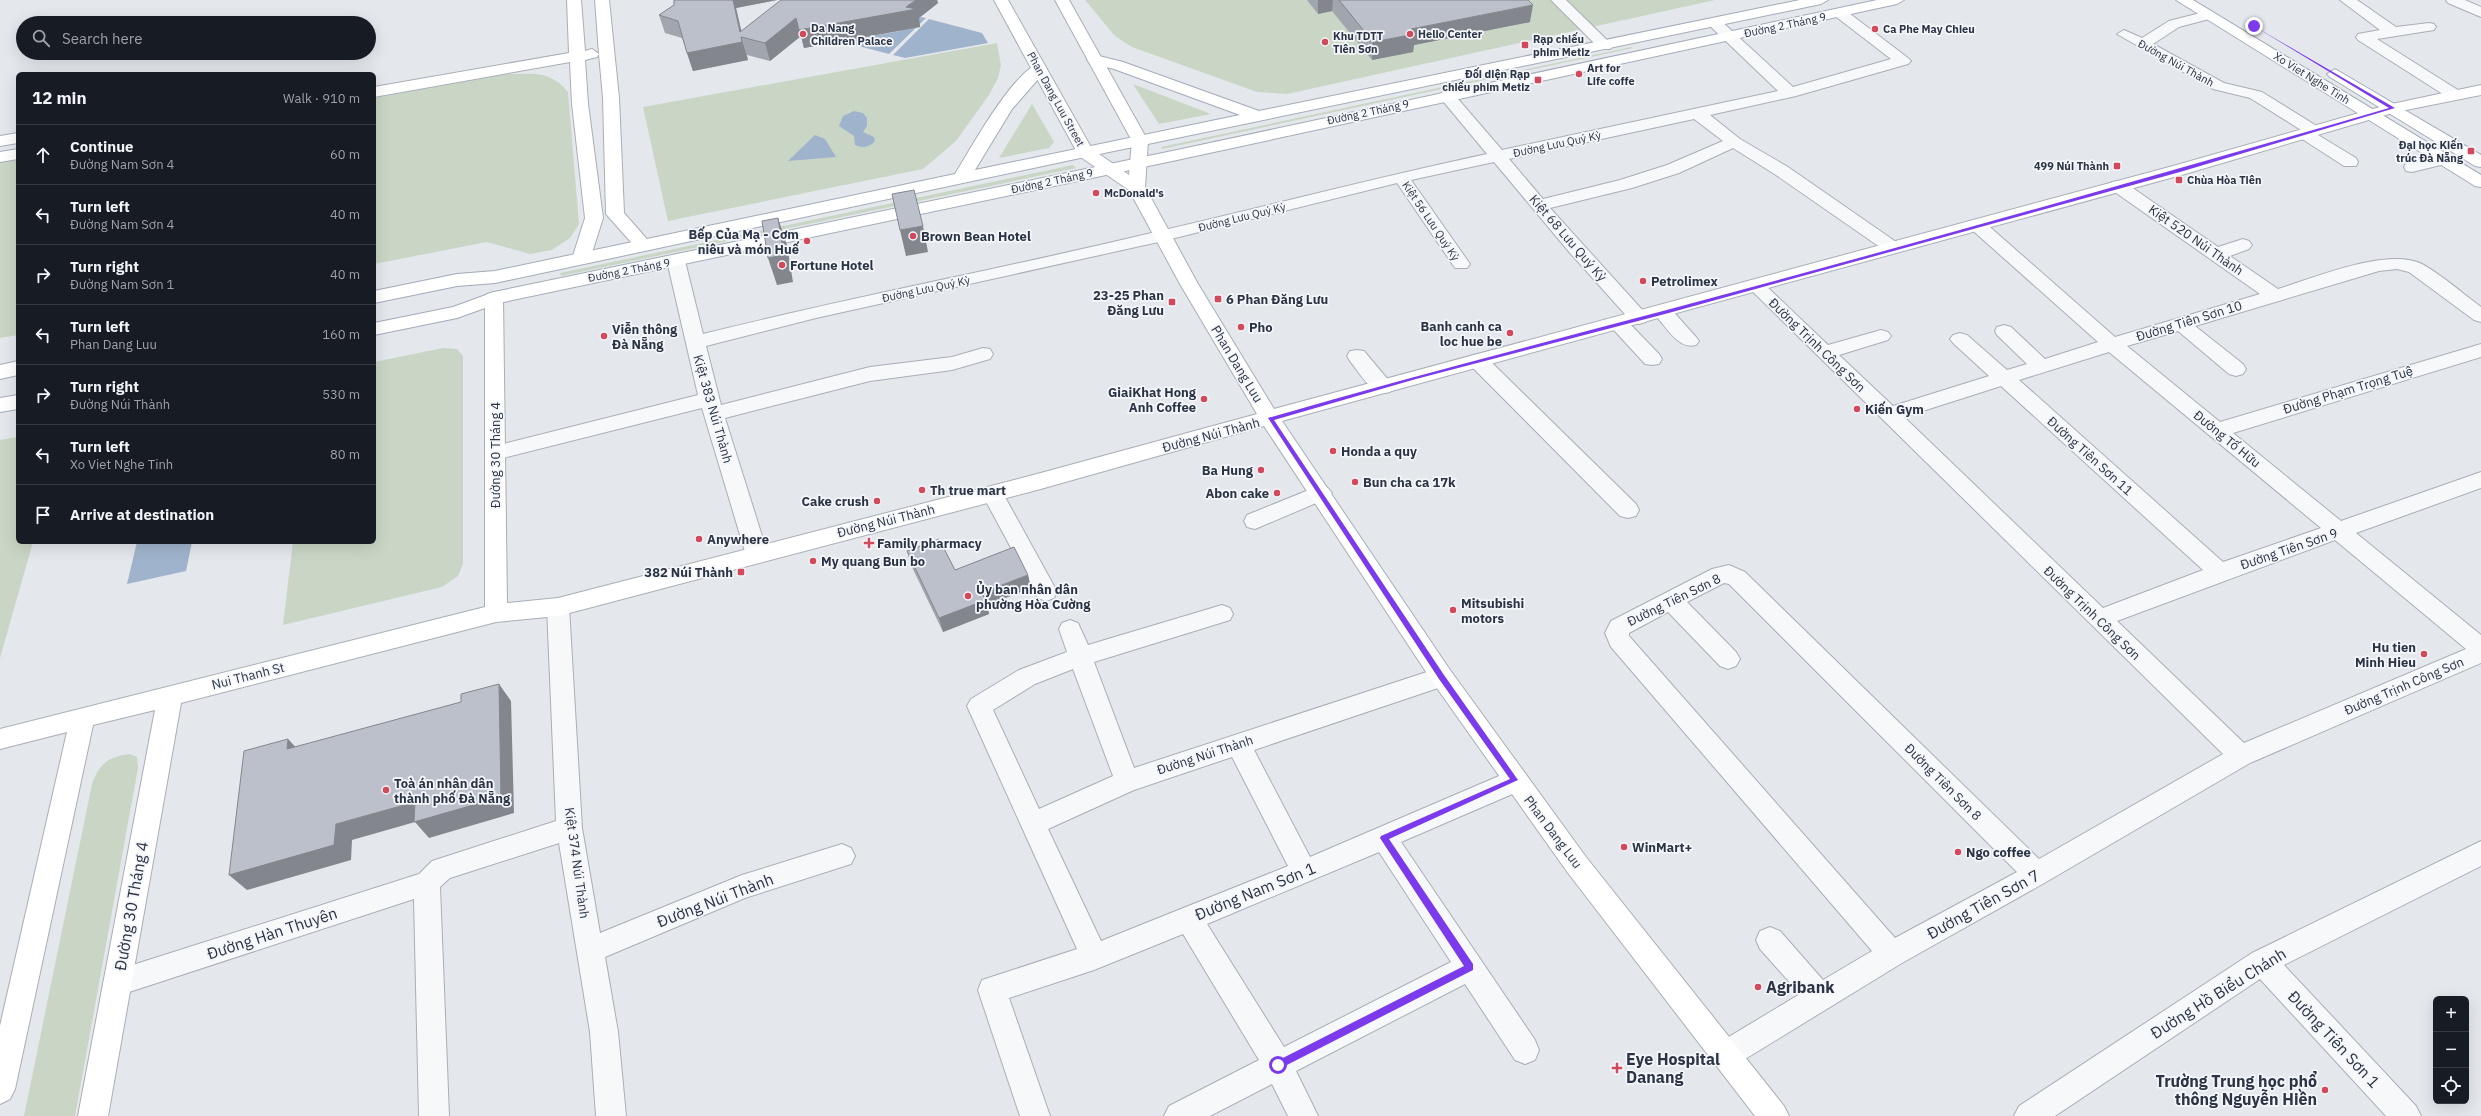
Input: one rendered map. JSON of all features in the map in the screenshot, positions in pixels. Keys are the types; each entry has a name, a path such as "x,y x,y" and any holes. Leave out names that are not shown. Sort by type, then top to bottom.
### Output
{"main road":[{"path":"574,0 580,104 594,218 581,259"},
{"path":"602,0 611,98 616,214 644,246"},
{"name":"Phan Dang Luu Street","path":"1001,0 1085,152 1107,170 1136,187"},
{"path":"1062,0 1140,141 1136,187"},
{"name":"Đường 2 Tháng 9","path":"376,297 457,280 495,277 1085,152 1605,46 1821,0"},
{"name":"Đường 2 Tháng 9","path":"376,329 457,312 494,298 1107,170 1446,95 1731,37 1897,0"},
{"name":"Xo Viet Nghe Tinh","path":"2184,0 2481,182"},
{"path":"2233,13 2249,23"},
{"path":"376,91 390,82 606,45"},
{"path":"1094,60 1118,65 1259,116"},
{"name":"Xo Viet Nghe Tinh","path":"2320,65 2481,162"},
{"path":"961,179 992,126 1023,83 1039,69"},
{"path":"376,78 390,82"},
{"name":"Đường Núi Thành","path":"496,613 558,607 993,494 1478,361 1663,312 2393,108 2481,90"},
{"path":"0,141 16,138"},
{"path":"0,157 16,154"},
{"name":"Phan Dang Luu","path":"1136,187 1270,419 1321,493 1442,677 1577,865 1774,1116"},
{"name":"Đường 30 Tháng 4","path":"495,277 496,613"},
{"path":"0,372 16,368"},
{"path":"0,405 16,402"},
{"name":"Nui Thanh St","path":"0,739 496,613"},
{"name":"Đường 30 Tháng 4","path":"93,1116 170,696"},
{"path":"0,1089 9,1010 83,718"}],"street":[{"path":"1558,0 1605,46"},
{"path":"2347,0 2393,32"},
{"path":"2453,0 2481,13"},
{"name":"Đường 2 Tháng 9","path":"1840,13 1902,61"},
{"path":"2142,44 2174,24 2208,15"},
{"name":"Đường 2 Tháng 9","path":"1715,23 1790,93"},
{"path":"2429,27 2363,37 2456,95"},
{"name":"Đường Núi Thành","path":"2124,34 2219,86 2256,95 2310,132"},
{"name":"Đường Lưu Quý Kỳ","path":"694,344 816,312 1163,236 1402,177 1790,93 1843,75 1902,61"},
{"name":"Kiệt 68 Lưu Quý Kỳ","path":"1446,95 1639,318"},
{"path":"1698,114 1734,142 1782,171 1893,248"},
{"path":"2310,132 2350,162"},
{"path":"1540,205 1626,184 1672,169 1734,142"},
{"path":"2412,167 2443,158"},
{"name":"Kiệt 56 Lưu Quý Kỳ","path":"1402,177 1461,264"},
{"name":"Kiệt 520 Núi Thành","path":"2118,186 2274,295"},
{"name":"Đường Tố Hữu","path":"1978,225 2112,344 2216,431 2341,531 2481,648"},
{"path":"2216,254 2243,245"},
{"name":"Kiệt 383 Núi Thành","path":"676,261 694,344 711,406 757,555"},
{"name":"Đường Tiên Sơn 10","path":"1888,415 2180,323 2378,265 2397,263 2415,268 2481,316"},
{"name":"Đường Trịnh Công Sơn","path":"1756,286 1826,352 1888,415 2241,756 2481,653"},
{"path":"1663,312 1689,340"},
{"path":"2180,323 2236,369"},
{"path":"1619,324 1652,359"},
{"path":"2004,331 2042,367"},
{"path":"1826,352 1881,336"},
{"name":"Đường Tiên Sơn 11","path":"1960,339 2220,572"},
{"name":"Đường Phạm Trọng Tuệ","path":"2216,431 2481,350"},
{"path":"495,453 711,406 870,374 945,364 983,354"},
{"path":"1357,356 1383,387"},
{"path":"1478,361 1628,510"},
{"name":"Đường Tiên Sơn 9","path":"2098,619 2220,572 2341,531 2481,480"},
{"path":"1255,521 1321,493"},
{"path":"993,494 1046,592"},
{"name":"Đường Tiên Sơn 8","path":"1892,954 1619,640 1617,633 1619,627 1720,575 1729,574 1737,578 2037,874"},
{"path":"1670,600 1728,659"},
{"name":"Kiệt 374 Núi Thành","path":"558,607 569,828 604,1032 611,1116"},
{"path":"1094,957 1034,823 979,706 1027,677 1079,657 1222,614"},
{"path":"1070,629 1079,657 1127,781"},
{"name":"Đường Núi Thành","path":"1034,823 1127,781 1442,677"},
{"path":"1238,744 1304,872"},
{"name":"Đường Tiên Sơn 7","path":"1726,1054 1892,954 2037,874 2241,756"},
{"name":"Đường Nam Sơn 1","path":"1035,1116 992,990 1094,957 1304,872 1515,780"},
{"name":"Đường Hàn Thuyên","path":"117,983 427,883 441,869 569,828"},
{"path":"1384,838 1525,1050"},
{"name":"Đường Hồ Biểu Chánh","path":"2029,1116 2262,962 2481,853"},
{"name":"Đường Núi Thành","path":"590,950 742,887 842,856"},
{"path":"427,883 434,1116"},
{"path":"1189,918 1278,1065 1303,1116"},
{"path":"1770,940 1821,998"},
{"name":"Đường Tiên Sơn 1","path":"2262,962 2406,1116"},
{"path":"1179,1116 1470,967"}],"green space":[{"name":"Khu TDTT Tiên Sơn","path":"1085,0 1715,0 1287,94 1257,92 1132,47 1115,36"},
{"path":"997,43 1001,65 998,78 989,95 956,141 923,169 668,221 643,107"},
{"path":"1631,47 1633,48 1162,149 1161,147"},
{"path":"507,74 533,74 555,80 568,92 579,224 570,238 552,250 530,254 487,242 376,264 376,98"},
{"path":"1133,84 1211,114 1159,124"},
{"path":"1032,104 1054,142 1049,148 999,158"},
{"path":"16,159 16,335 0,338 0,162"},
{"path":"1073,165 1076,168 561,276 560,273"},
{"path":"443,348 457,349 463,356 463,564 458,576 442,587 283,625 293,544 376,544 376,362"},
{"path":"16,437 16,544 32,544 0,658 0,440"},
{"path":"129,754 137,757 138,768 75,1116 24,1116 92,784 98,771 105,763 115,757"}],"water":[{"path":"920,17 926,18 889,54 843,42 840,29 860,30 865,37 900,31"},
{"path":"929,19 982,33 988,43 905,58 893,55"},
{"path":"854,111 863,113 867,118 867,126 863,132 874,137 875,141 868,146 861,147 855,145 854,136 839,126 843,116"},
{"path":"815,135 825,139 836,157 788,161"},
{"path":"137,544 192,544 186,571 127,584"}],"building":[{"path":"674,0 733,0 740,32 781,0 916,0 906,7 917,9 799,30 796,18 765,43 741,37 742,42 687,53 678,21 659,15 674,5"},
{"path":"1339,0 1528,0 1533,5 1411,29 1415,34 1373,42"},
{"path":"914,190 923,226 900,230 892,194"},
{"path":"778,218 784,255 768,258 762,221"},
{"name":"Ủy ban nhân dân phường Hòa Cường","path":"939,539 955,570 1014,547 1028,575 981,593 986,600 939,618 907,551"},
{"name":"Toà án nhân dân thành phố Đà Nẵng","path":"499,684 501,797 414,822 415,802 336,824 334,845 229,875 244,751 288,739 287,749 461,702 461,694"}],"place":[{"name":"Ca Phe May Chieu","path":"1875,29"},
{"name":"Da Nang Children Palace","path":"803,34"},
{"name":"Helio Center","path":"1410,34"},
{"name":"Khu TDTT Tiên Sơn","path":"1325,42"},
{"name":"Rạp chiếu phim Metiz","path":"1525,45"},
{"name":"Art for Life coffe","path":"1579,74"},
{"name":"Đối diện Rạp chiếu phim Metiz","path":"1538,80"},
{"name":"Đại học Kiến trúc Đà Nẵng","path":"2471,151"},
{"name":"499 Núi Thành","path":"2117,166"},
{"name":"Chùa Hòa Tiên","path":"2179,180"},
{"name":"McDonald's","path":"1096,193"},
{"name":"Brown Bean Hotel","path":"913,236"},
{"name":"Bếp Của Mạ - Cơm niêu và món Huế","path":"807,241"},
{"name":"Fortune Hotel","path":"782,265"},
{"name":"Petrolimex","path":"1643,281"},
{"name":"6 Phan Đăng Lưu","path":"1218,299"},
{"name":"23-25 Phan Đăng Lưu","path":"1172,302"},
{"name":"Pho","path":"1241,327"},
{"name":"Banh canh ca loc hue be","path":"1510,333"},
{"name":"Viễn thông Đà Nẵng","path":"604,336"},
{"name":"GiaiKhat Hong Anh Coffee","path":"1204,399"},
{"name":"Kiến Gym","path":"1857,409"},
{"name":"Honda a quy","path":"1333,451"},
{"name":"Ba Hung","path":"1261,470"},
{"name":"Bun cha ca 17k","path":"1355,482"},
{"name":"Th true mart","path":"922,490"},
{"name":"Abon cake","path":"1277,493"},
{"name":"Cake crush","path":"877,501"},
{"name":"Anywhere","path":"699,539"},
{"name":"Family pharmacy","path":"869,543"},
{"name":"My quang Bun bo","path":"813,561"},
{"name":"382 Núi Thành","path":"741,572"},
{"name":"Ủy ban nhân dân phường Hòa Cường","path":"968,596"},
{"name":"Mitsubishi motors","path":"1453,610"},
{"name":"Hu tien Minh Hieu","path":"2424,654"},
{"name":"Toà án nhân dân thành phố Đà Nẵng","path":"386,790"},
{"name":"WinMart+","path":"1624,847"},
{"name":"Ngo coffee","path":"1958,852"},
{"name":"Agribank","path":"1758,987"},
{"name":"Eye Hospital Danang","path":"1617,1068"},
{"name":"Trường Trung học phổ thông Nguyễn Hiền","path":"2325,1090"}],"route":[{"path":"1278,1065 1470,967 1384,838 1515,780 1442,677 1321,493 1270,419 1415,377 1619,324 2179,170 2393,108 2254,26"}]}
